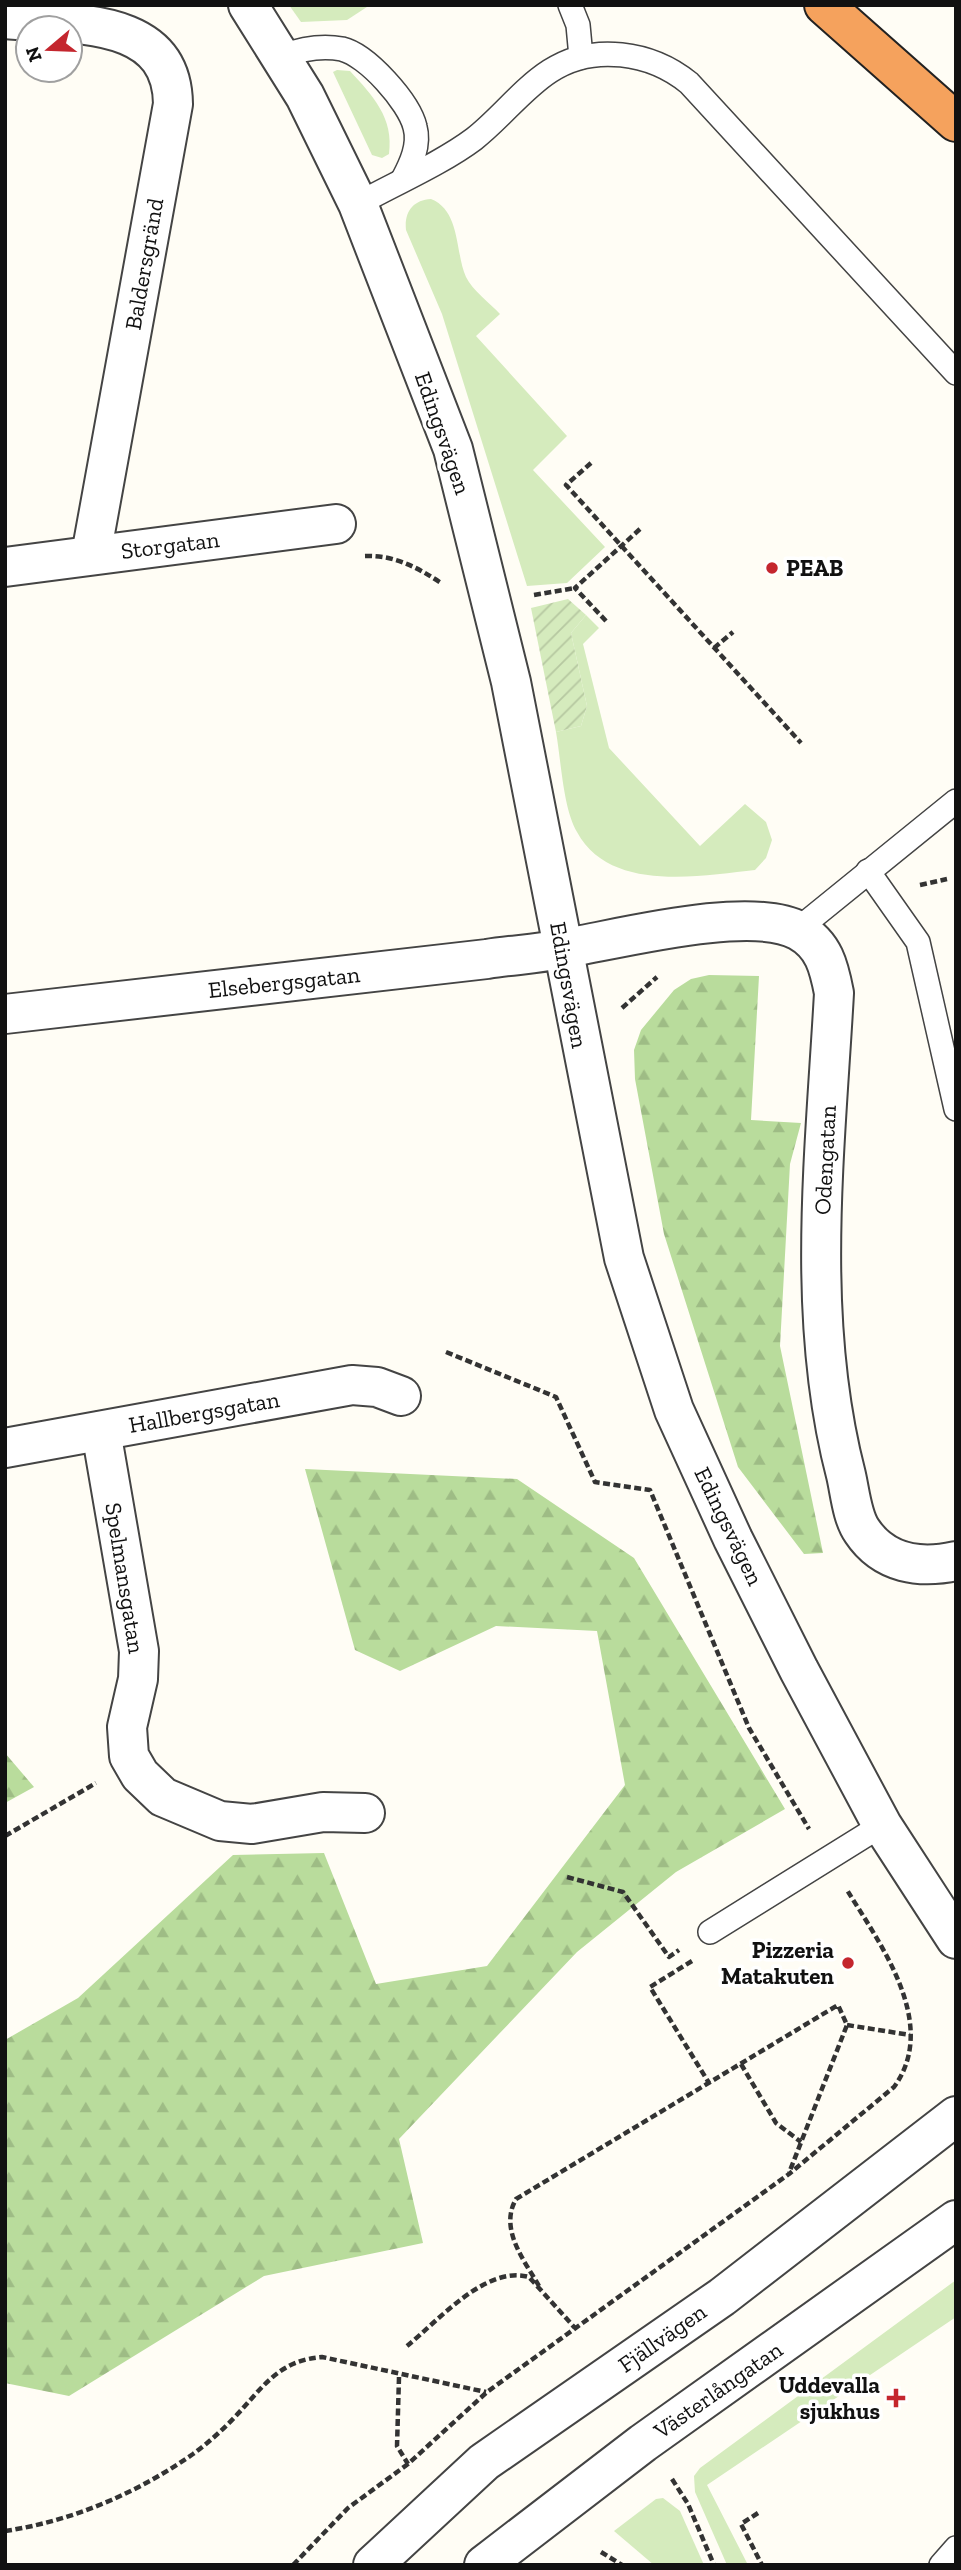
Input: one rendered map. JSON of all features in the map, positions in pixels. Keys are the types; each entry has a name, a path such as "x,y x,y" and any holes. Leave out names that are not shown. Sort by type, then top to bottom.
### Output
{"highway":[{"path":"824,5 924,97 956,122"},
{"path":"924,97 956,136"}],"street":[{"name":"Edingsvägen","path":"248,5 282,56 358,204 456,463 508,669 624,1258 670,1399 733,1539 799,1670 882,1825 956,1939"},
{"name":"Baldersgränd","path":"5,19 86,26 132,36 149,46 162,59 170,74 173,104 91,555"},
{"name":"Storgatan","path":"5,566 336,524"},
{"path":"562,949 634,933 720,923 776,925 797,930"},
{"name":"Odengatan","path":"797,930 817,945 829,966 834,993 820,1252 824,1362 841,1458 860,1529 870,1540 896,1561 932,1566 956,1561"},
{"name":"Elsebergsgatan","path":"5,1014 562,949"},
{"name":"Hallbergsgatan","path":"5,1448 352,1385 377,1387 401,1396"},
{"name":"Spelmansgatan","path":"101,1431 139,1651 138,1679 127,1727 129,1756"},
{"path":"129,1756 140,1775 163,1797 220,1821 252,1824 323,1812 366,1813"},
{"path":"921,1884 956,1907"},
{"name":"Fjällvägen","path":"373,2565 484,2462 722,2297 956,2116"},
{"name":"Västerlångatan","path":"484,2565 643,2443 956,2220"}],"lane":[{"path":"570,5 579,25 581,57"},
{"path":"282,56 302,49 341,49 357,55 371,66 408,111 415,128 412,162 403,179"},
{"path":"358,204 473,139 548,72 581,57 638,57 673,70 689,83 956,373"},
{"path":"797,930 956,802"},
{"path":"868,871 918,942 956,1109"},
{"path":"710,1932 829,1861 882,1825"}],"path":[{"path":"591,463 566,485 801,743"},
{"path":"520,597 575,588 640,529"},
{"path":"361,556 382,555 402,562 443,584"},
{"path":"575,588 606,621"},
{"path":"715,648 733,632"},
{"path":"619,1014 632,996 662,974"},
{"path":"293,2565 348,2508 408,2464 487,2392 789,2174 894,2087 907,2063 910,2035 904,1991 749,1728 650,1490 595,1482 556,1398 446,1352"},
{"path":"5,1836 93,1785 129,1756"},
{"path":"568,1877 623,1892 669,1957 690,1944"},
{"path":"694,1951 698,1958 650,1987 709,2083"},
{"path":"538,2286 511,2231 510,2209 516,2199 838,2005 847,2025 789,2174"},
{"path":"847,2025 910,2035"},
{"path":"741,2064 776,2123 801,2143"},
{"path":"407,2346 489,2280 517,2274 529,2277 575,2328"},
{"path":"5,2531 76,2515 108,2502 164,2472 220,2431 277,2371 305,2358 322,2357 487,2392"},
{"path":"399,2377 397,2446 408,2464"},
{"path":"673,2479 688,2504 714,2565"},
{"path":"758,2513 741,2524 762,2565"},
{"path":"601,2552 622,2565"}],"green space":[{"path":"289,5 370,5 347,20 301,22"},
{"path":"350,71 380,108 390,141 389,154 382,158 372,155 333,72"},
{"path":"431,199 448,213 469,282 500,314 476,336 567,436 533,470 605,547 567,583 527,586 442,314 406,230 411,208 419,202"},
{"path":"568,599 586,615 571,633 587,706 581,726 556,732 531,608"},
{"path":"586,615 599,628 583,644 609,748 700,846 745,804 766,822 772,840 766,858 755,870 683,877 633,872 611,865 592,851 577,832 566,797 556,732 581,726 587,706 571,633"},
{"path":"709,975 759,976 751,1120 801,1123 790,1164 780,1346 823,1553 804,1554 738,1467 664,1234 635,1079 634,1050 641,1030 674,990 691,979"},
{"path":"305,1469 517,1479 634,1558 785,1809 676,1872 577,1952 399,2139 423,2243 264,2276 69,2396 5,2383 5,2040 78,1998 233,1855 324,1853 376,1984 487,1966 625,1785 597,1631 496,1626 400,1671 355,1650"},
{"path":"5,1753 34,1787 5,1803"},
{"path":"956,2280 956,2317 707,2485 748,2565 727,2565 695,2492 694,2476 700,2468"},
{"path":"663,2498 680,2511 704,2565 654,2565 614,2531 656,2499"}],"place":[{"name":"PEAB","path":"772,568"},
{"name":"Pizzeria Matakuten","path":"848,1963"},
{"name":"Uddevalla sjukhus","path":"896,2398"}]}
